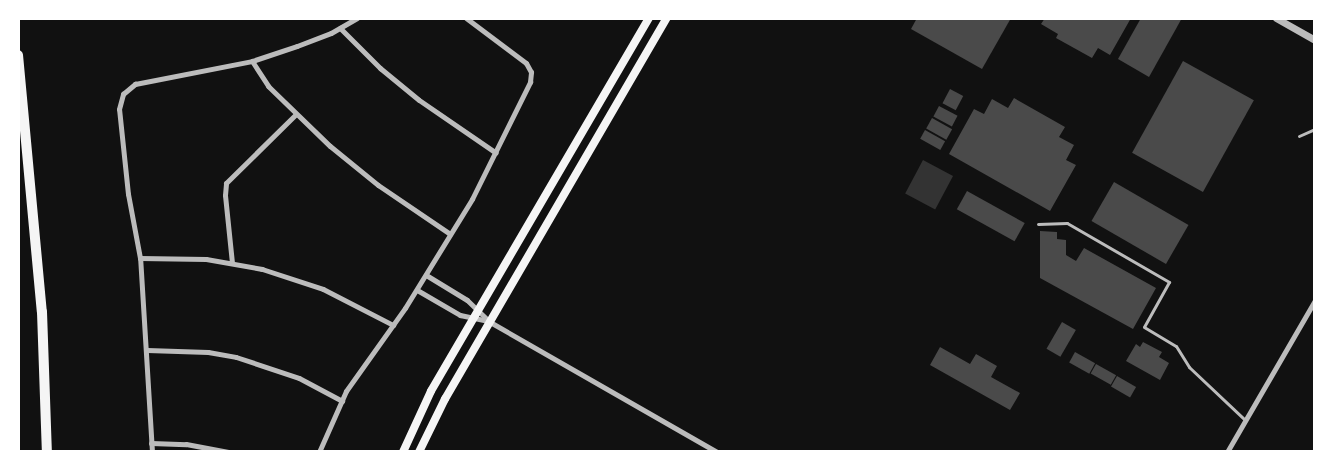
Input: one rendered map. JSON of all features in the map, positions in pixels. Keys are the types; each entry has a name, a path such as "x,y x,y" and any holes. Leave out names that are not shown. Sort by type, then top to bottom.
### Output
{"highway":[{"path":"18,55 42,312 47,452"},
{"path":"47,414 52,452"}],"main road":[{"path":"403,452 420,411 649,18"},
{"path":"419,452 435,416 667,18"}],"street":[{"path":"152,452 140,258 128,194 119,109 123,94 135,84 252,61 340,28 357,18"},
{"path":"319,452 342,401 368,357 417,290 450,234 496,153 530,82 531,72 526,63 466,18"},
{"path":"1276,18 1315,40"},
{"path":"340,28 380,68 418,100 496,153"},
{"path":"252,61 262,80 354,166 450,234"},
{"path":"232,263 225,195 226,183 296,114"},
{"path":"140,258 186,258 232,263 323,289 393,325"},
{"path":"426,275 467,300 476,314 717,452"},
{"path":"417,290 460,315 476,314"},
{"path":"1227,452 1315,300"},
{"path":"147,350 208,352 236,357 290,374 342,401"},
{"path":"151,443 186,444 228,452"}],"lane":[{"path":"1299,136 1315,129"},
{"path":"1038,224 1067,223 1169,282 1144,327 1176,346 1189,367 1245,420"}],"shaded area":[{"path":"923,160 953,176 935,210 905,194"}],"building":[{"path":"917,18 1011,18 982,69 911,29"},
{"path":"1045,18 1131,18 1110,55 1098,48 1092,58 1056,38 1058,34 1041,24"},
{"path":"1141,18 1182,18 1149,77 1118,59"},
{"path":"1183,61 1254,100 1203,192 1132,153"},
{"path":"950,89 963,96 956,110 942,103"},
{"path":"1014,98 1065,127 1059,137 1074,145 1066,160 1076,165 1050,211 949,154 974,109 984,114 992,99 1008,108"},
{"path":"939,106 958,116 952,126 933,117"},
{"path":"932,118 952,129 946,140 926,128"},
{"path":"925,130 945,141 940,150 920,139"},
{"path":"1114,182 1188,225 1166,264 1092,221"},
{"path":"967,191 1025,223 1015,241 957,209"},
{"path":"1040,231 1057,232 1057,239 1066,240 1066,255 1076,261 1084,248 1156,288 1133,329 1040,278"},
{"path":"1062,322 1076,330 1060,357 1046,349"},
{"path":"1143,342 1162,352 1159,357 1169,363 1160,380 1126,361 1136,344 1140,347"},
{"path":"940,347 970,364 976,354 997,366 991,377 1020,393 1010,410 930,365"},
{"path":"1075,352 1095,363 1089,374 1069,362"},
{"path":"1096,364 1116,375 1111,385 1091,374"},
{"path":"1117,376 1136,387 1130,397 1111,386"}]}
